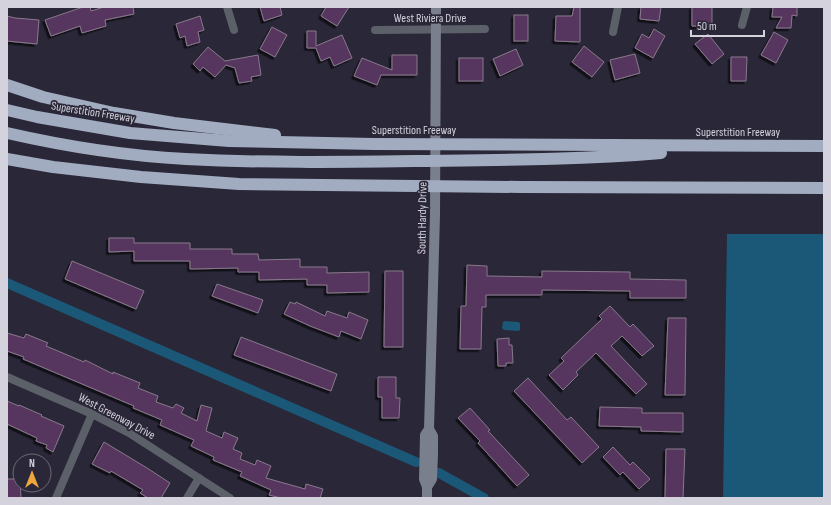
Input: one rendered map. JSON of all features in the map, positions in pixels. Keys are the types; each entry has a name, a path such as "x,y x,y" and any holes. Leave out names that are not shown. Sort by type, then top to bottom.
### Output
{"highway":[{"path":"7,85 43,97 114,113 257,133 374,144"},
{"name":"Superstition Freeway","path":"7,110 37,117 130,133 229,141 374,144 824,146"},
{"path":"7,134 132,154 185,159 265,162 585,159 734,146"},
{"path":"7,160 141,177 239,184 824,188"}],"street":[{"path":"227,7 234,30"},
{"name":"South Hardy Drive","path":"427,498 428,455 425,435 429,429 435,215 436,7"},
{"path":"613,32 618,7"},
{"path":"742,24 747,7"},
{"name":"West Riviera Drive","path":"375,30 485,29"},
{"name":"West Greenway Drive","path":"7,377 92,414 129,432 230,498"},
{"path":"56,498 92,414"},
{"path":"187,498 199,478"}],"water":[{"path":"727,234 824,234 824,498 723,498"},
{"path":"504,321 519,322 520,330 504,330 502,328"}],"building":[{"path":"83,7 90,7 91,11 104,7 133,7 134,14 105,20 106,26 82,33 80,26 51,36 45,20"},
{"path":"260,7 280,7 282,15 264,21"},
{"path":"326,7 349,7 337,26 321,16"},
{"path":"574,7 580,7 580,42 555,41 556,16 572,16"},
{"path":"641,7 661,7 659,21 640,19"},
{"path":"692,7 712,7 712,27 692,26"},
{"path":"773,7 797,7 797,16 792,15 791,28 776,28 782,17 772,17"},
{"path":"514,15 528,15 528,41 514,41"},
{"path":"7,16 39,20 37,44 7,41"},
{"path":"200,16 204,30 198,32 200,42 187,46 185,36 180,38 176,24"},
{"path":"272,27 287,35 275,57 260,49"},
{"path":"654,29 665,36 653,58 635,48 642,34 649,38"},
{"path":"307,31 316,31 316,46 342,35 352,58 334,66 330,57 321,61 316,48 307,48"},
{"path":"774,32 788,40 776,63 761,55"},
{"path":"708,34 724,54 712,64 695,44"},
{"path":"584,46 604,62 592,77 572,62"},
{"path":"208,47 225,61 258,55 261,75 251,77 252,81 239,83 235,68 226,65 215,77 203,67 200,71 193,64"},
{"path":"516,49 523,65 500,76 493,59"},
{"path":"635,54 640,73 615,80 610,60"},
{"path":"392,55 417,55 417,75 381,75 377,85 354,76 362,58 392,70"},
{"path":"731,57 747,57 746,81 731,81"},
{"path":"459,58 483,58 483,81 459,81"},
{"path":"109,238 134,238 134,243 190,243 190,249 232,249 232,254 258,254 259,260 300,259 300,267 327,267 327,273 369,272 369,292 327,293 327,285 307,285 307,279 259,280 259,272 238,272 238,268 190,269 190,261 134,261 134,251 109,252"},
{"path":"72,261 144,291 136,309 65,279"},
{"path":"467,265 487,266 487,276 542,277 542,271 630,272 630,279 686,280 686,298 630,298 630,291 542,290 542,295 486,295 486,307 482,307 481,349 460,349 461,306 466,306"},
{"path":"385,271 403,271 403,347 384,347"},
{"path":"217,284 263,300 258,313 212,296"},
{"path":"290,302 295,304 296,302 325,316 327,311 347,318 349,312 368,320 361,339 341,331 339,337 284,314"},
{"path":"610,306 630,327 633,324 654,346 642,356 622,336 611,346 647,384 636,394 596,353 576,372 578,375 563,390 549,375 564,361 561,358 602,319 599,316"},
{"path":"668,318 686,318 685,395 665,395"},
{"path":"7,333 24,338 26,334 48,343 46,346 84,362 85,360 113,374 113,372 140,383 138,388 158,396 156,402 173,408 176,404 184,408 181,413 197,421 201,405 212,408 206,431 222,438 224,432 238,438 233,449 242,453 240,459 255,465 257,460 271,466 266,478 305,489 306,484 323,489 320,498 281,498 269,495 271,490 240,476 242,472 213,460 214,457 191,446 194,440 160,425 162,420 133,408 134,406 23,359 24,357 7,351"},
{"path":"241,337 337,374 331,391 234,355"},
{"path":"509,338 509,345 512,345 513,363 506,363 506,366 498,366 497,339"},
{"path":"378,377 396,377 396,398 400,398 399,418 382,418 382,397 378,397"},
{"path":"528,378 567,420 571,417 599,447 582,463 514,391"},
{"path":"7,401 42,415 41,416 64,426 53,452 46,448 47,445 36,441 37,438 7,424"},
{"path":"600,407 642,408 642,413 683,413 683,432 641,431 641,427 599,426"},
{"path":"470,408 490,430 488,431 529,475 517,486 478,443 480,441 458,418"},
{"path":"104,442 170,483 161,498 148,498 140,493 143,490 111,471 110,473 92,464"},
{"path":"613,447 630,465 633,462 650,479 639,489 623,472 620,475 603,457"},
{"path":"666,449 685,449 683,498 665,498"},
{"path":"7,479 12,479 12,493 21,493 21,498 7,498"}],"waterway":[{"path":"7,283 416,462"},
{"path":"439,473 484,498"}]}
